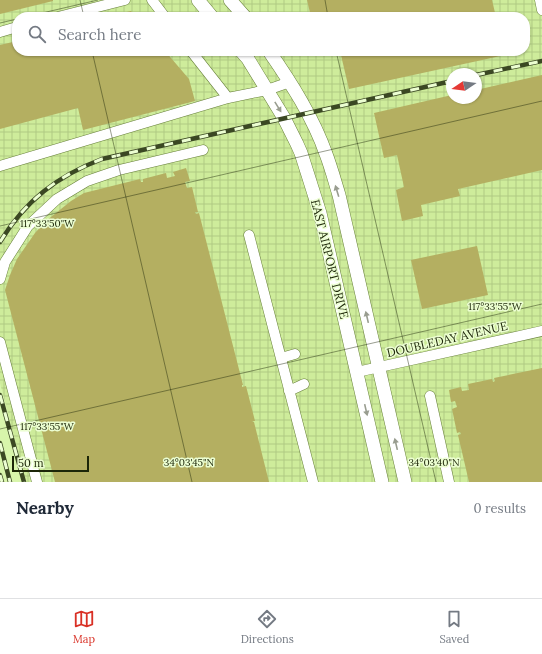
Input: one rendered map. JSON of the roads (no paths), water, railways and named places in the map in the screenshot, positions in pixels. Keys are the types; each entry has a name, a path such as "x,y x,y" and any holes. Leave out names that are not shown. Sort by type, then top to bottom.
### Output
{"main road":[{"path":"198,0 208,12"},
{"path":"230,0 241,12"},
{"name":"EAST AIRPORT DRIVE","path":"245,56 284,118 301,153 318,205 382,482"},
{"name":"EAST AIRPORT DRIVE","path":"272,56 290,82 312,121 326,154 341,203 405,482"}],"street":[{"path":"78,12 125,0"},
{"path":"152,0 161,12"},
{"path":"540,0 542,10"},
{"path":"0,32 12,28"},
{"path":"195,56 228,98"},
{"path":"0,166 228,98 267,90 290,82"},
{"path":"0,279 5,262 28,226 57,199 87,180 119,170 203,150"},
{"path":"249,235 313,482"},
{"name":"DOUBLEDAY AVENUE","path":"357,372 542,331"},
{"path":"0,342 37,482"},
{"path":"281,358 295,354"},
{"path":"289,391 304,384"},
{"path":"430,396 449,482"}],"railway":[{"path":"482,74 542,61"},
{"path":"0,242 20,214 31,202 71,173 102,159 446,82"},
{"path":"0,395 24,482"},
{"path":"0,443 10,482"},
{"path":"0,475 2,482"}]}
